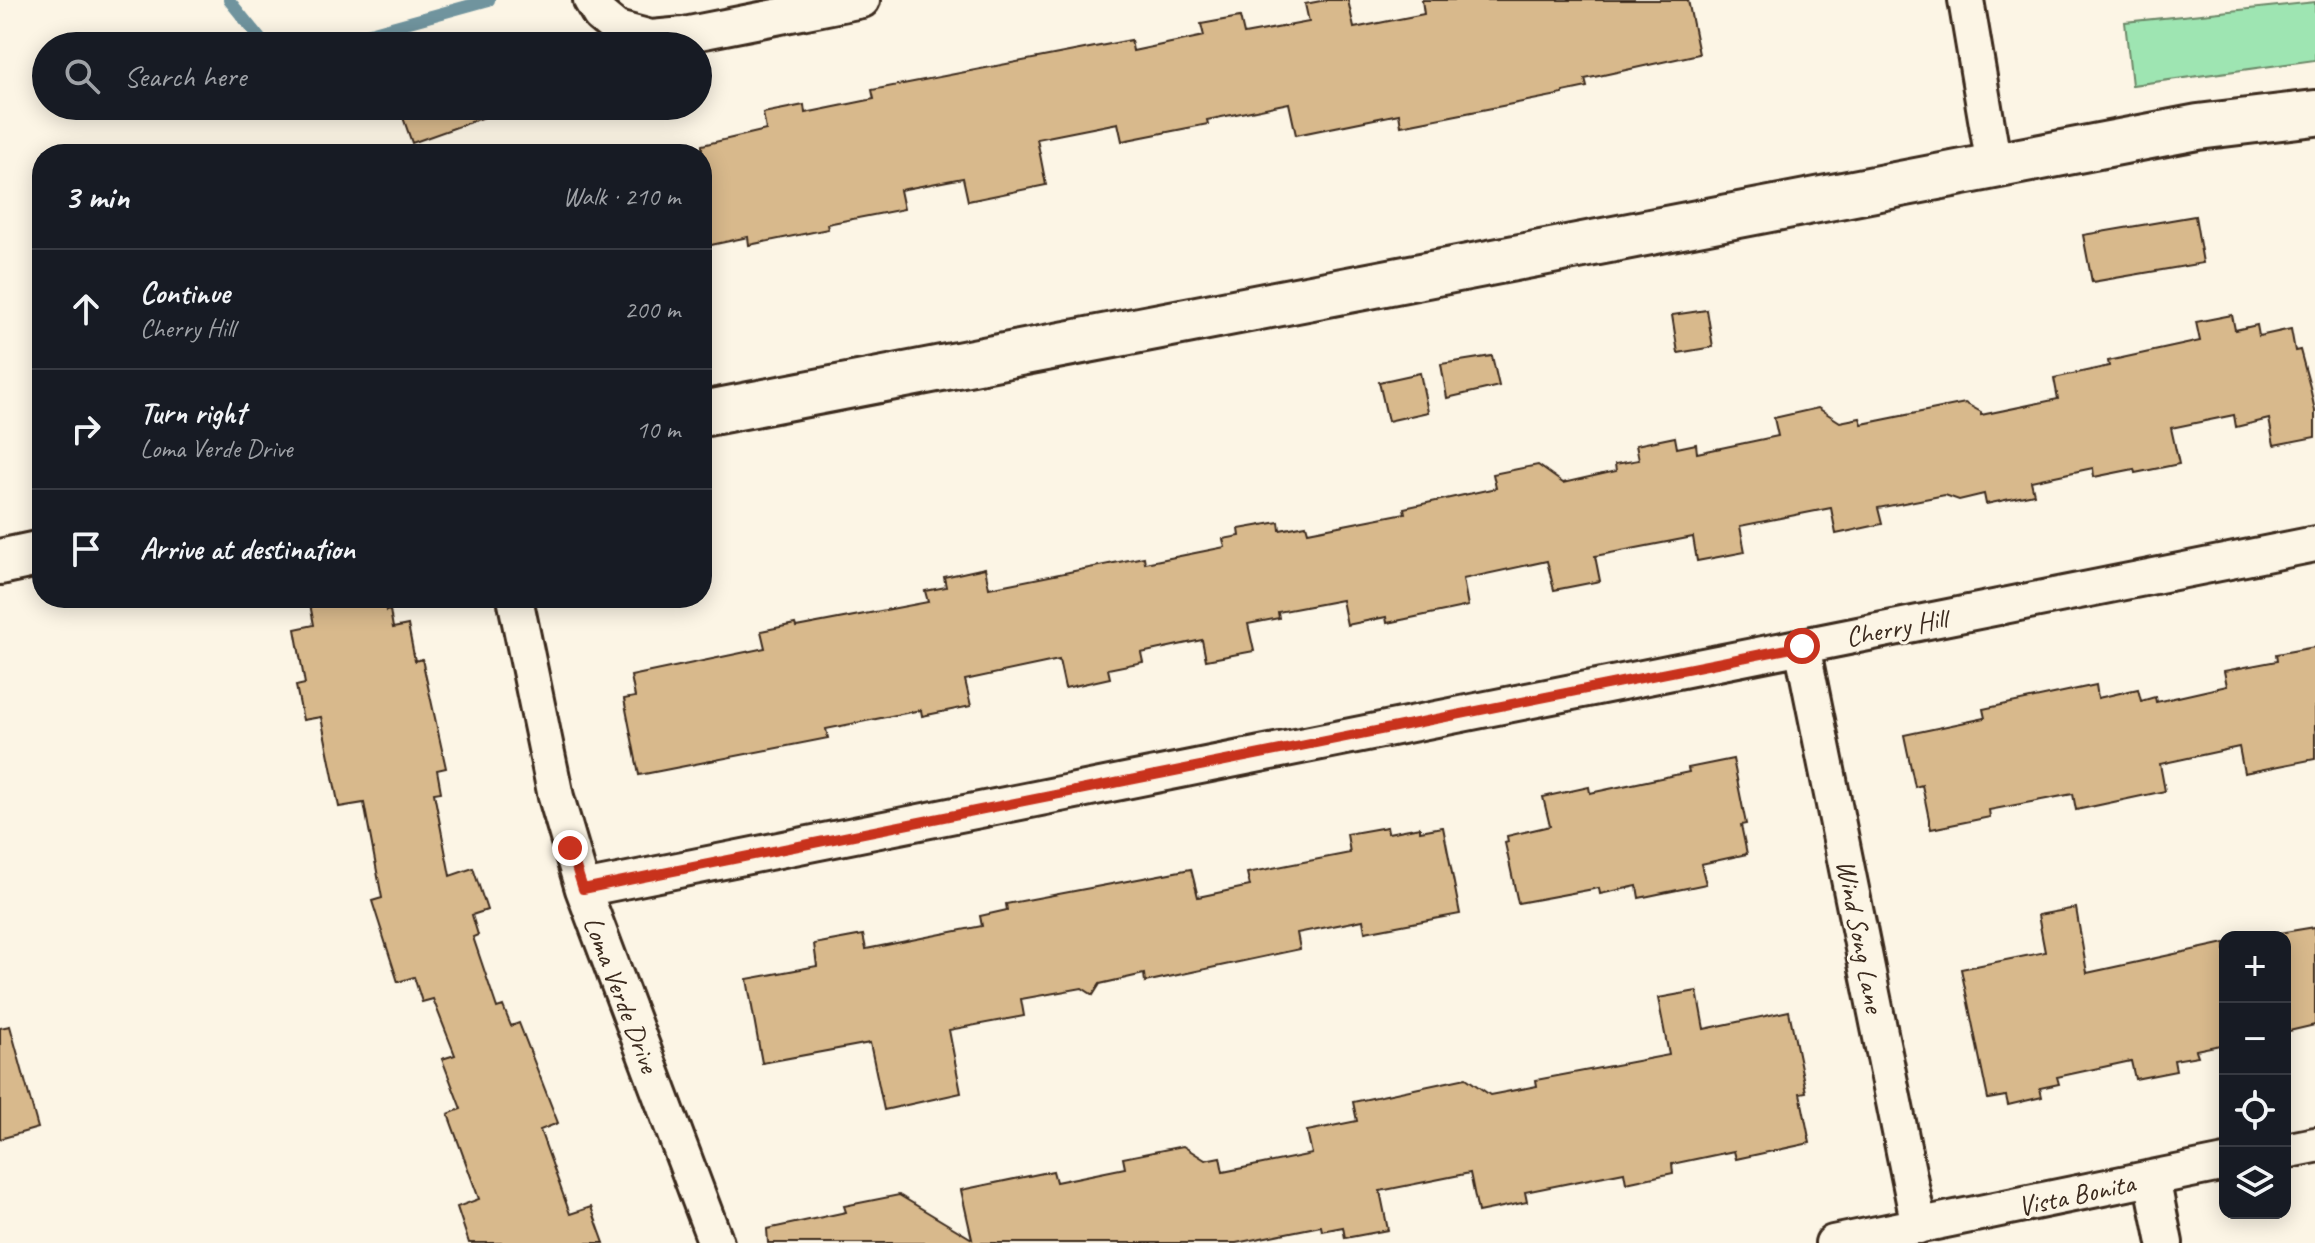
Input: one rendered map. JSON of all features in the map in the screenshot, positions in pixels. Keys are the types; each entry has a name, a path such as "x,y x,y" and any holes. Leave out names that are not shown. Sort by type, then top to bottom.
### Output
{"main road":[{"path":"712,412 2198,127 2315,113"},
{"path":"0,562 32,555"}],"street":[{"path":"591,0 600,15 617,29 628,32"},
{"path":"694,32 862,0"},
{"path":"1966,0 1994,166"},
{"name":"Cherry Hill","path":"583,889 2315,544"},
{"name":"Loma Verde Drive","path":"517,608 556,797 583,889 716,1243"},
{"name":"Wind Song Lane","path":"1802,646 1919,1226"},
{"path":"2291,1150 2315,1145"},
{"name":"Vista Bonita","path":"1833,1243 2219,1164"},
{"path":"2152,1178 2165,1243"}],"green space":[{"path":"2315,2 2315,60 2132,85 2125,22"}],"building":[{"path":"1348,0 1354,28 1424,14 1422,0 1688,0 1699,54 1585,79 1587,87 1563,94 1401,126 1399,114 1296,135 1289,103 1207,120 1208,124 1122,141 1118,123 1037,139 1046,185 968,201 963,178 900,190 904,209 827,224 828,229 749,245 748,237 712,245 712,144 706,144 766,130 763,113 804,105 805,113 874,99 872,90 1131,40 1133,51 1204,36 1201,24 1240,17 1244,34 1309,22 1305,4"},
{"path":"404,120 477,120 412,143"},
{"path":"2195,216 2203,263 2092,282 2083,235"},
{"path":"1707,310 1713,347 1678,353 1672,315"},
{"path":"2232,315 2235,330 2257,325 2259,336 2291,329 2295,351 2300,350 2310,387 2315,411 2315,437 2274,445 2269,419 2236,427 2234,415 2171,428 2179,464 2094,477 2093,468 2031,481 2034,494 1986,504 1984,494 1959,500 1945,495 1878,508 1882,524 1836,534 1831,508 1740,526 1745,552 1697,561 1693,537 1595,556 1600,581 1554,590 1547,561 1463,579 1468,606 1387,623 1386,617 1347,625 1342,600 1278,612 1279,618 1248,624 1254,651 1206,660 1202,640 1141,653 1143,662 1108,669 1110,678 1065,688 1059,660 965,680 971,706 922,716 921,710 826,729 828,738 639,775 624,699 635,697 631,676 765,648 761,631 928,602 925,591 946,587 944,577 985,568 989,588 1144,557 1145,563 1225,547 1223,539 1240,536 1239,529 1279,522 1280,530 1306,525 1308,532 1405,513 1404,508 1496,488 1493,474 1538,465 1563,483 1616,471 1615,464 1639,460 1636,445 1675,437 1677,448 1696,444 1697,453 1778,436 1774,418 1818,408 1840,422 1860,418 1862,424 1965,403 1981,415 2058,399 2054,378 2109,366 2108,361 2200,341 2196,322"},
{"path":"1492,356 1499,386 1447,398 1441,364"},
{"path":"1420,373 1428,412 1388,421 1379,382"},
{"path":"311,608 386,608 386,611 390,610 393,628 408,625 415,661 422,659 446,768 437,770 441,792 434,793 450,876 473,868 487,910 472,915 478,935 473,937 497,1008 503,1006 511,1026 519,1023 558,1123 540,1130 570,1214 591,1207 604,1243 469,1243 457,1207 479,1199 448,1114 461,1109 442,1059 455,1055 433,999 422,1002 414,977 398,982 372,901 382,898 364,803 339,807 321,717 303,720 296,686 305,684 295,629 314,625"},
{"path":"2315,647 2315,759 2244,773 2239,747 2160,764 2165,791 2076,810 2073,794 1989,810 1990,817 1931,829 1922,785 1915,787 1904,735 1985,718 1983,709 2096,685 2098,698 2138,689 2141,701 2155,697 2156,702 2227,686 2224,671 2277,661 2276,654"},
{"path":"1733,759 1746,824 1741,825 1747,854 1701,864 1706,884 1639,898 1637,886 1600,894 1599,888 1518,903 1505,843 1508,842 1507,836 1550,826 1543,797 1589,787 1590,793 1689,772 1688,768"},
{"path":"1387,827 1388,833 1420,827 1420,831 1443,827 1460,914 1365,932 1363,920 1297,933 1300,949 1145,982 1144,974 1100,984 1093,995 1082,988 1021,999 1024,1016 949,1030 961,1093 884,1110 870,1043 762,1063 747,979 817,966 814,944 863,935 866,949 982,926 980,916 1007,910 1006,904 1191,869 1198,897 1250,886 1247,873 1350,853 1347,834"},
{"path":"2076,908 2087,973 2219,944 2219,1045 2196,1050 2198,1056 2174,1060 2176,1071 2135,1079 2131,1061 2057,1077 2059,1084 2040,1088 2042,1097 2008,1105 2006,1096 1988,1099 1961,969 2045,952 2038,915"},
{"path":"2315,927 2315,1025 2291,1031 2291,931"},
{"path":"1697,991 1704,1029 1789,1011 1806,1092 1800,1093 1810,1143 1736,1159 1734,1151 1672,1164 1673,1173 1626,1183 1624,1172 1525,1192 1527,1202 1478,1212 1470,1173 1380,1191 1388,1230 1345,1238 1343,1227 1322,1231 1321,1226 1236,1243 768,1243 767,1229 846,1212 844,1206 899,1195 972,1239 961,1190 1053,1171 1056,1182 1125,1168 1123,1158 1183,1146 1205,1160 1220,1157 1223,1172 1312,1154 1307,1131 1357,1121 1353,1102 1466,1078 1490,1095 1537,1086 1536,1080 1669,1055 1658,998"},
{"path":"10,1026 38,1128 0,1139 0,1028"}],"waterway":[{"path":"229,0 255,32"},
{"path":"374,32 489,0"}],"route":[{"path":"570,848 583,889 1802,646"}]}
